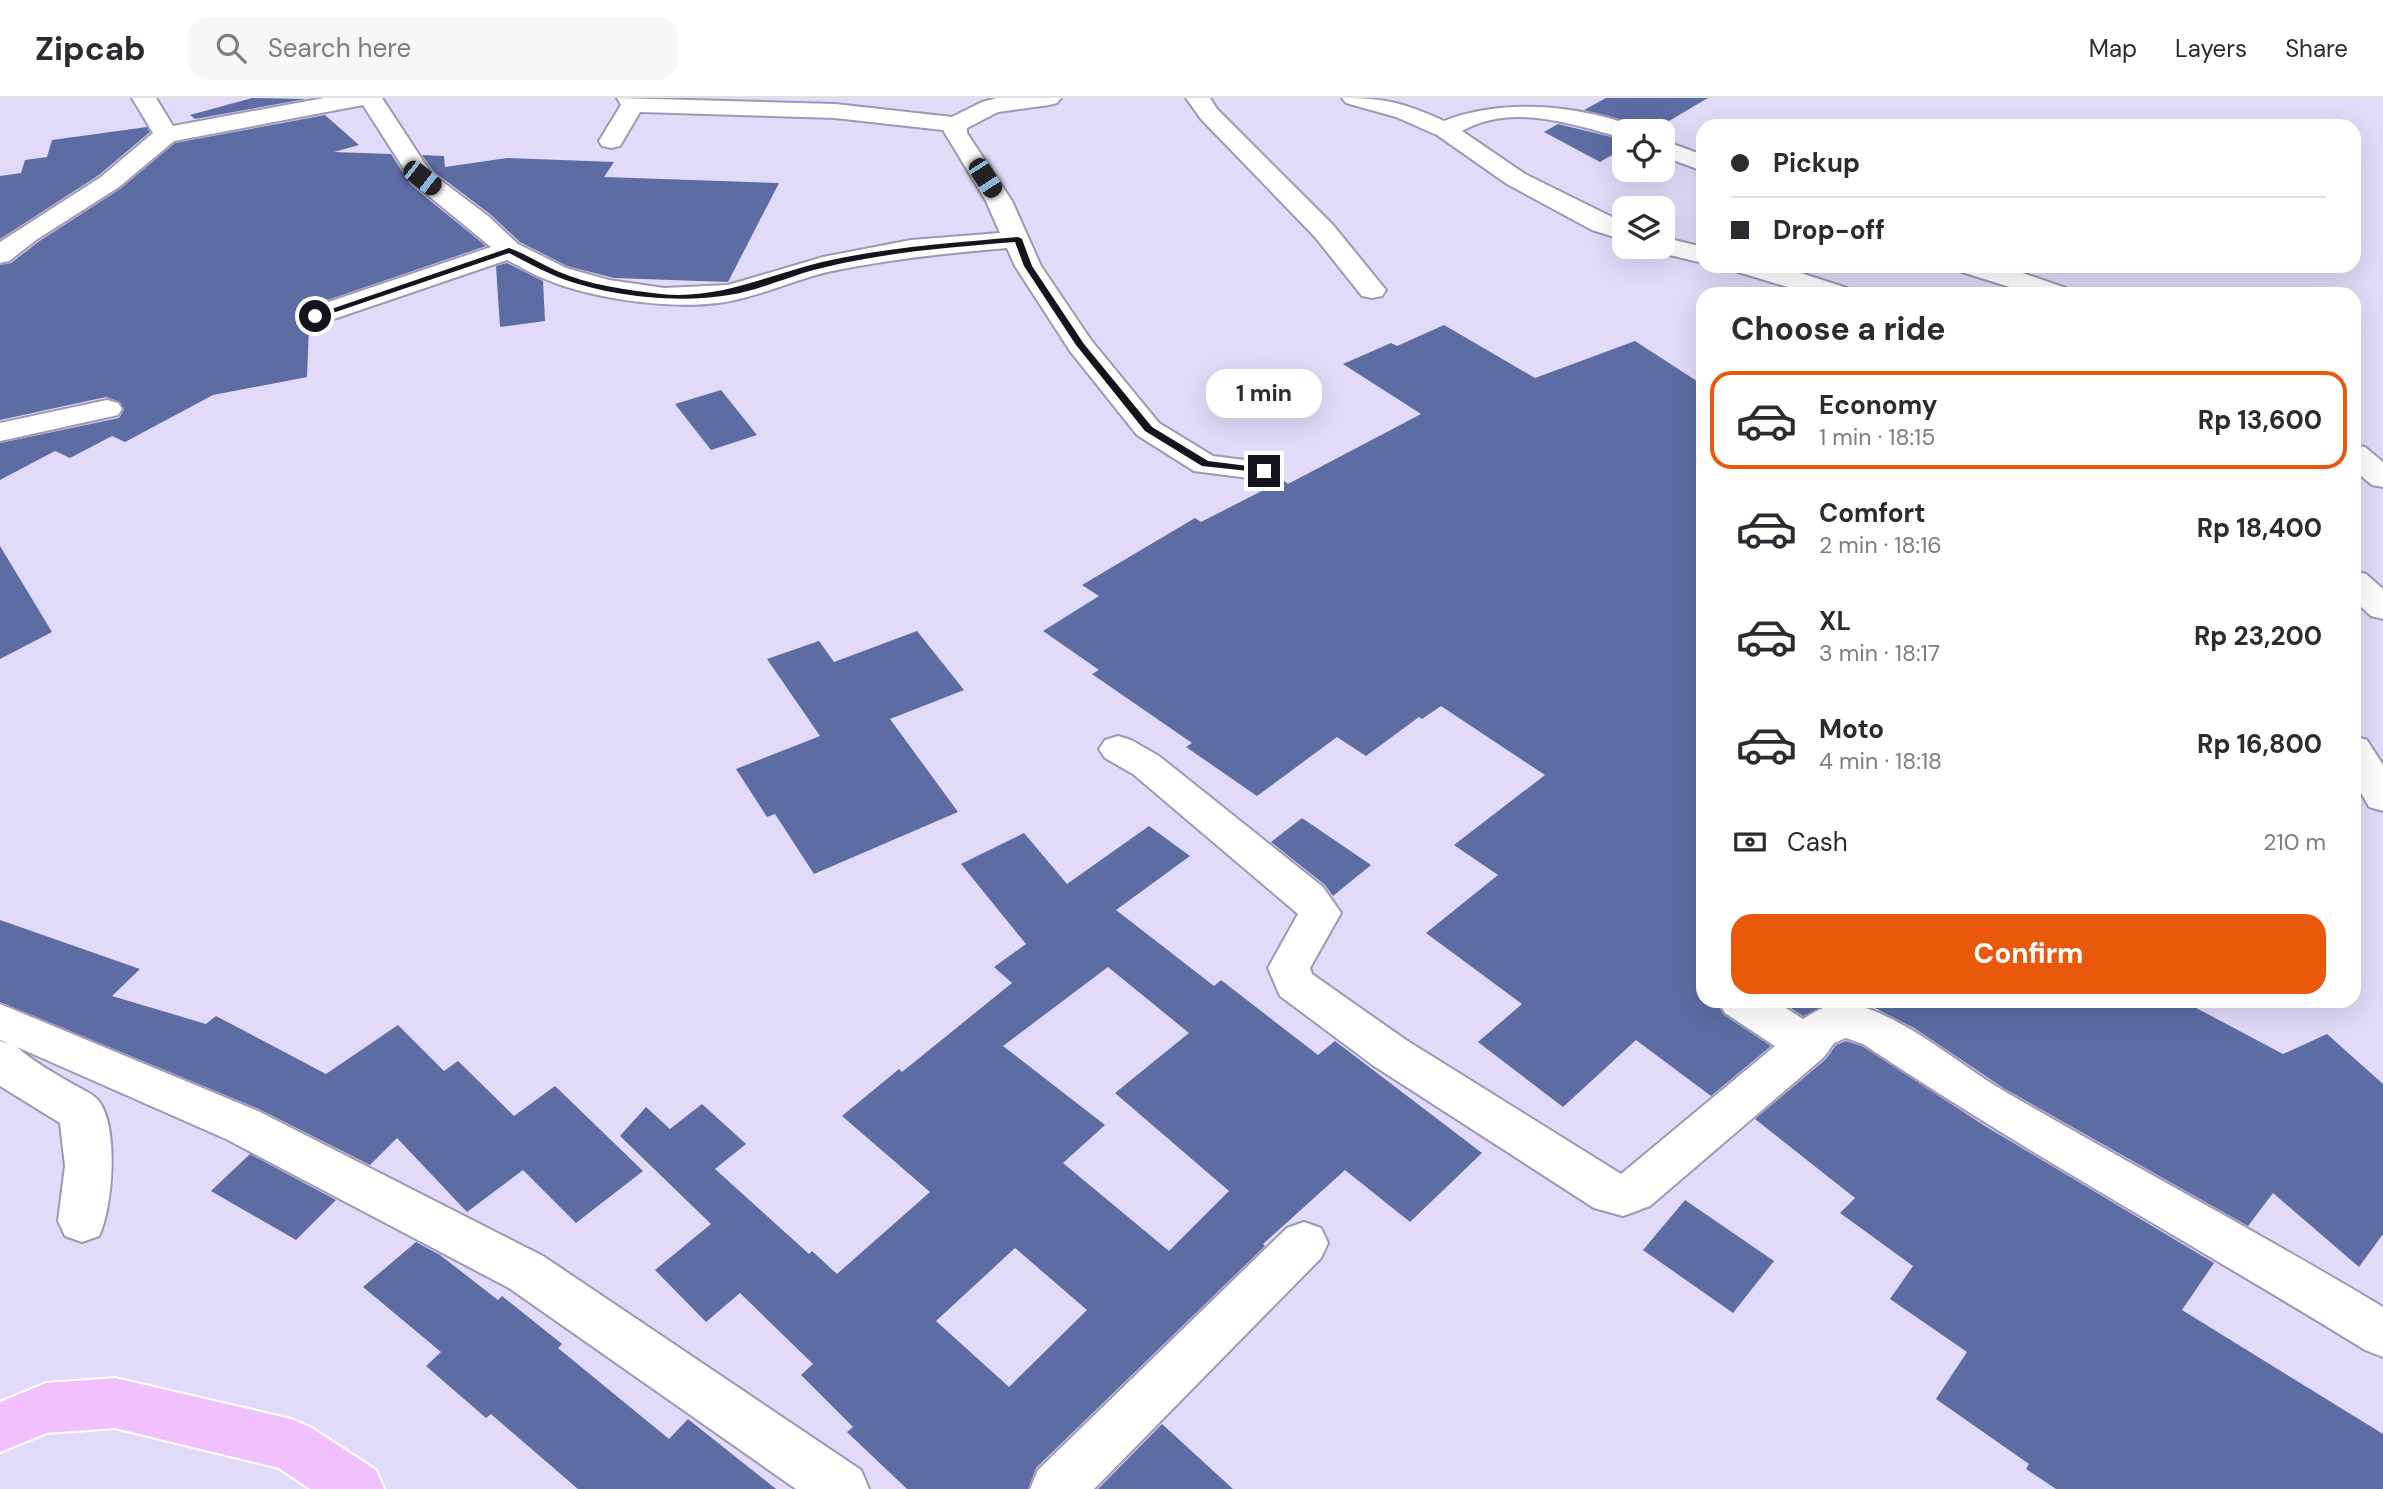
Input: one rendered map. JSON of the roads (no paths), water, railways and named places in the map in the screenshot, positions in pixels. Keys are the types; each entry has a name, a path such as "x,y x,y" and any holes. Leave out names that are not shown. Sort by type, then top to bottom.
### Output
{"highway":[{"path":"0,1427 46,1408 115,1403 291,1445 357,1489"}],"street":[{"path":"144,98 166,135"},
{"path":"0,255 27,234 110,182 166,135 361,98"},
{"path":"370,98 422,178 479,222 509,250 556,274 608,288 664,296 731,293 823,265 911,248 1018,239"},
{"path":"611,141 631,102 906,116 955,125 990,107 1013,101 1049,98"},
{"path":"1198,98 1209,114 1324,231 1372,290"},
{"path":"1354,98 1404,112 1445,130 1516,178 1612,228"},
{"path":"1445,130 1459,116 1503,106 1557,108 1612,126"},
{"path":"955,125 955,132 999,201 1028,266 1080,345 1148,429 1206,464 1264,471"},
{"path":"1675,152 1696,161"},
{"path":"1675,248 1696,253"},
{"path":"315,316 509,250"},
{"path":"1771,273 1818,287"},
{"path":"1997,273 2039,287"},
{"path":"0,432 107,408"},
{"path":"2361,460 2383,478"},
{"path":"2361,575 2383,566"},
{"path":"2361,585 2383,608"},
{"path":"1118,749 1146,765 1309,898 1320,913 1289,968 1295,984 1390,1054 1611,1193 1623,1195 1633,1192 1808,1044 1819,1031 1833,1022 1849,1020 1878,1032 1987,1103 2263,1261 2383,1334"},
{"path":"2361,761 2383,797"},
{"path":"1751,1008 1808,1044"},
{"path":"0,1021 242,1125 526,1272 842,1489"},
{"path":"0,1059 17,1074 81,1112 89,1149 88,1188 82,1221"},
{"path":"1057,1489 1304,1243"}]}
